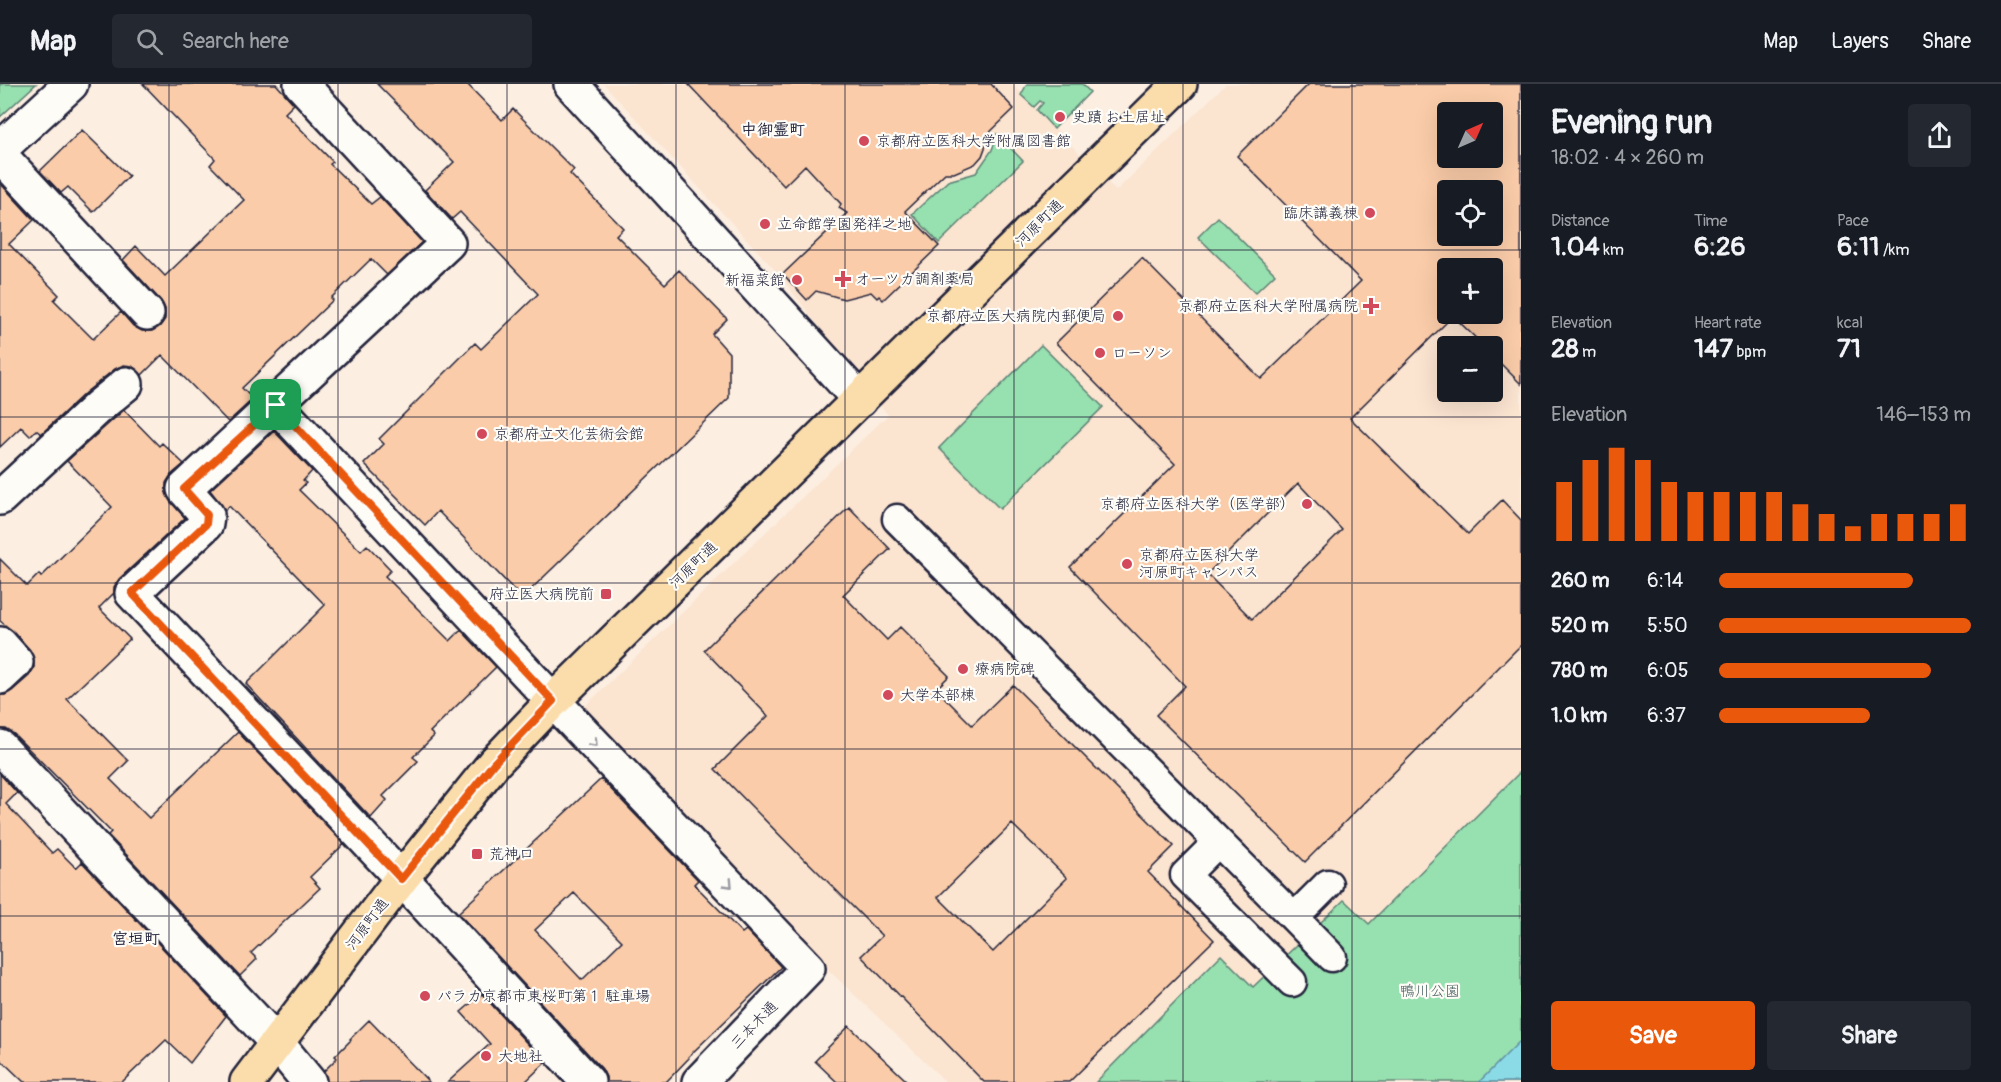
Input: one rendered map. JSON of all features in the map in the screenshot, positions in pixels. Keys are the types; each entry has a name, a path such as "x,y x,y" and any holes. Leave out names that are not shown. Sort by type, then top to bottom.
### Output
{"main road":[{"name":"河原町通","path":"247,1082 401,879 494,763 553,701 1180,84"}],"street":[{"path":"0,149 71,84"},
{"path":"301,84 448,243 184,489 207,515 206,524 132,593 588,1082"},
{"path":"571,84 860,400"},
{"path":"0,158 147,314"},
{"path":"0,498 126,384"},
{"path":"276,405 553,701"},
{"path":"897,519 1332,957"},
{"path":"0,644 16,662 0,677"},
{"name":"三本木通","path":"553,701 808,968 699,1082"},
{"path":"0,747 277,1043 309,1082"},
{"path":"1218,842 1185,875 1292,982"},
{"path":"1294,918 1328,884"}],"shaded area":[{"name":"京都府立医科大学 河原町キャンパス","path":"604,84 1012,84 1116,191 1226,84 1521,84 1521,771 1369,924 1344,900 1253,987 1221,955 1096,1082 946,1082 796,939 578,713 888,415 776,271"}],"green space":[{"path":"0,84 36,84 0,117"},
{"path":"1027,84 1082,84 1090,92 1054,129 1037,110 1043,103 1040,101 1034,107 1021,95"},
{"path":"997,134 1023,161 939,243 912,214 948,181 976,173 992,150"},
{"path":"1218,217 1275,274 1255,293 1198,237"},
{"path":"1041,345 1103,407 1000,509 939,448"},
{"name":"鴨川公園","path":"1521,771 1521,1082 1096,1082 1221,955 1253,987 1344,900 1369,924"}],"water":[{"path":"1521,1040 1521,1082 1479,1082"}],"building":[{"path":"143,84 276,84 294,104 285,113 333,162 330,164 371,204 380,197 422,242 387,275 371,259 331,298 333,300 242,388 253,399 228,422 162,355 142,375 132,366 124,365 115,369 41,434 36,430 30,436 21,427 0,447 0,183 34,220 9,244 59,295 54,300 93,339 121,312 133,326 142,331 152,331 165,319 165,309 161,301 123,260 136,246 165,276 244,200 210,165 215,159"},
{"name":"京都府立文化芸術会館","path":"377,84 467,84 502,120 513,109 574,170 570,174 623,228 616,235 665,284 679,270 727,319 712,334 729,353 729,398 522,598 438,511 425,525 364,464 384,444 379,439 475,343 481,349 538,294 460,212 452,219 425,190 454,162"},
{"name":"京都府立医科大学附属図書館","path":"688,84 991,84 1014,109 987,135 982,156 975,164 954,173 945,173 905,211 939,246 883,300 871,292 844,299 816,291 807,300 783,274 847,213 839,208 841,204 805,165 784,186"},
{"path":"1309,84 1521,84 1521,384 1503,366 1503,336 1474,336 1461,324 1503,324 1503,258 1437,258 1437,324 1445,324 1350,418 1468,534 1502,500 1521,520 1521,645 1305,862 1156,715 1185,686 1070,567 1175,464 1056,343 1142,258 1261,379 1361,281 1237,156","holes":["1298,483 1342,530 1252,619 1207,574"]},
{"path":"82,130 129,176 93,212 68,187 61,193 40,171"},
{"path":"124,410 159,446 162,443 184,464 171,475 166,483 166,492 170,501 185,518 119,579 114,587 114,593 99,608 130,639 67,699 128,761 110,779 149,818 238,732 344,844 310,877 320,888 251,953 257,959 240,976 108,835 111,832 14,734 6,729 0,729 0,695 12,691 29,676 34,668 34,659 30,650 14,632 0,621 0,559 27,586 39,574 41,577 112,507 67,461"},
{"path":"274,431 312,471 303,481 306,483 299,490 361,551 367,545 391,570 385,576 450,641 461,630 496,667 430,732 434,736 413,757 418,761 383,796 387,800 371,818 246,684 325,605 229,506 225,510 210,490"},
{"path":"849,507 890,549 843,595 887,640 900,627 949,676 936,689 972,725 1013,685 1174,846 1148,872 1214,940 1069,1082 984,1082 861,956 882,936 715,769 768,716 704,650","holes":["1012,824 1067,878 993,952 938,897"]},
{"path":"0,774 17,793 6,804 52,853 57,849 76,868 82,862 226,1016 190,1063 166,1040 122,1082 24,1082 0,1059"},
{"path":"601,779 698,880 694,884 742,933 746,930 781,967 688,1057 666,1082 606,1082 602,1069 458,913","holes":["574,893 622,941 582,980 535,930"]},
{"path":"482,994 545,1063 525,1082 448,1082 490,1044 461,1012"},
{"path":"369,1020 429,1082 327,1082 324,1071"},
{"path":"849,1026 908,1082 837,1082 815,1061"}],"place":[{"name":"史蹟 お土居址","path":"1060,117"},
{"name":"京都府立医科大学附属図書館","path":"864,141"},
{"name":"臨床講義棟","path":"1370,213"},
{"name":"立命館学園発祥之地","path":"765,224"},
{"name":"オーツカ調剤薬局","path":"843,279"},
{"name":"新福菜館","path":"797,280"},
{"name":"京都府立医科大学附属病院","path":"1371,306"},
{"name":"京都府立医大病院内郵便局","path":"1118,316"},
{"name":"ローソン","path":"1100,353"},
{"name":"京都府立文化芸術会館","path":"482,434"},
{"name":"京都府立医科大学（医学部）","path":"1307,504"},
{"name":"京都府立医科大学 河原町キャンパス","path":"1127,564"},
{"name":"府立医大病院前","path":"606,594"},
{"name":"療病院碑","path":"963,669"},
{"name":"大学本部棟","path":"888,695"},
{"name":"荒神口","path":"477,854"},
{"name":"パラカ京都市東桜町第１ 駐車場","path":"425,996"},
{"name":"大地社","path":"486,1056"}],"district":[{"name":"中御霊町","path":"773,129"},
{"name":"宮垣町","path":"136,938"}],"route":[{"path":"276,405 553,701 494,763 401,879 132,593 206,524 207,515 184,489 276,405"}]}
